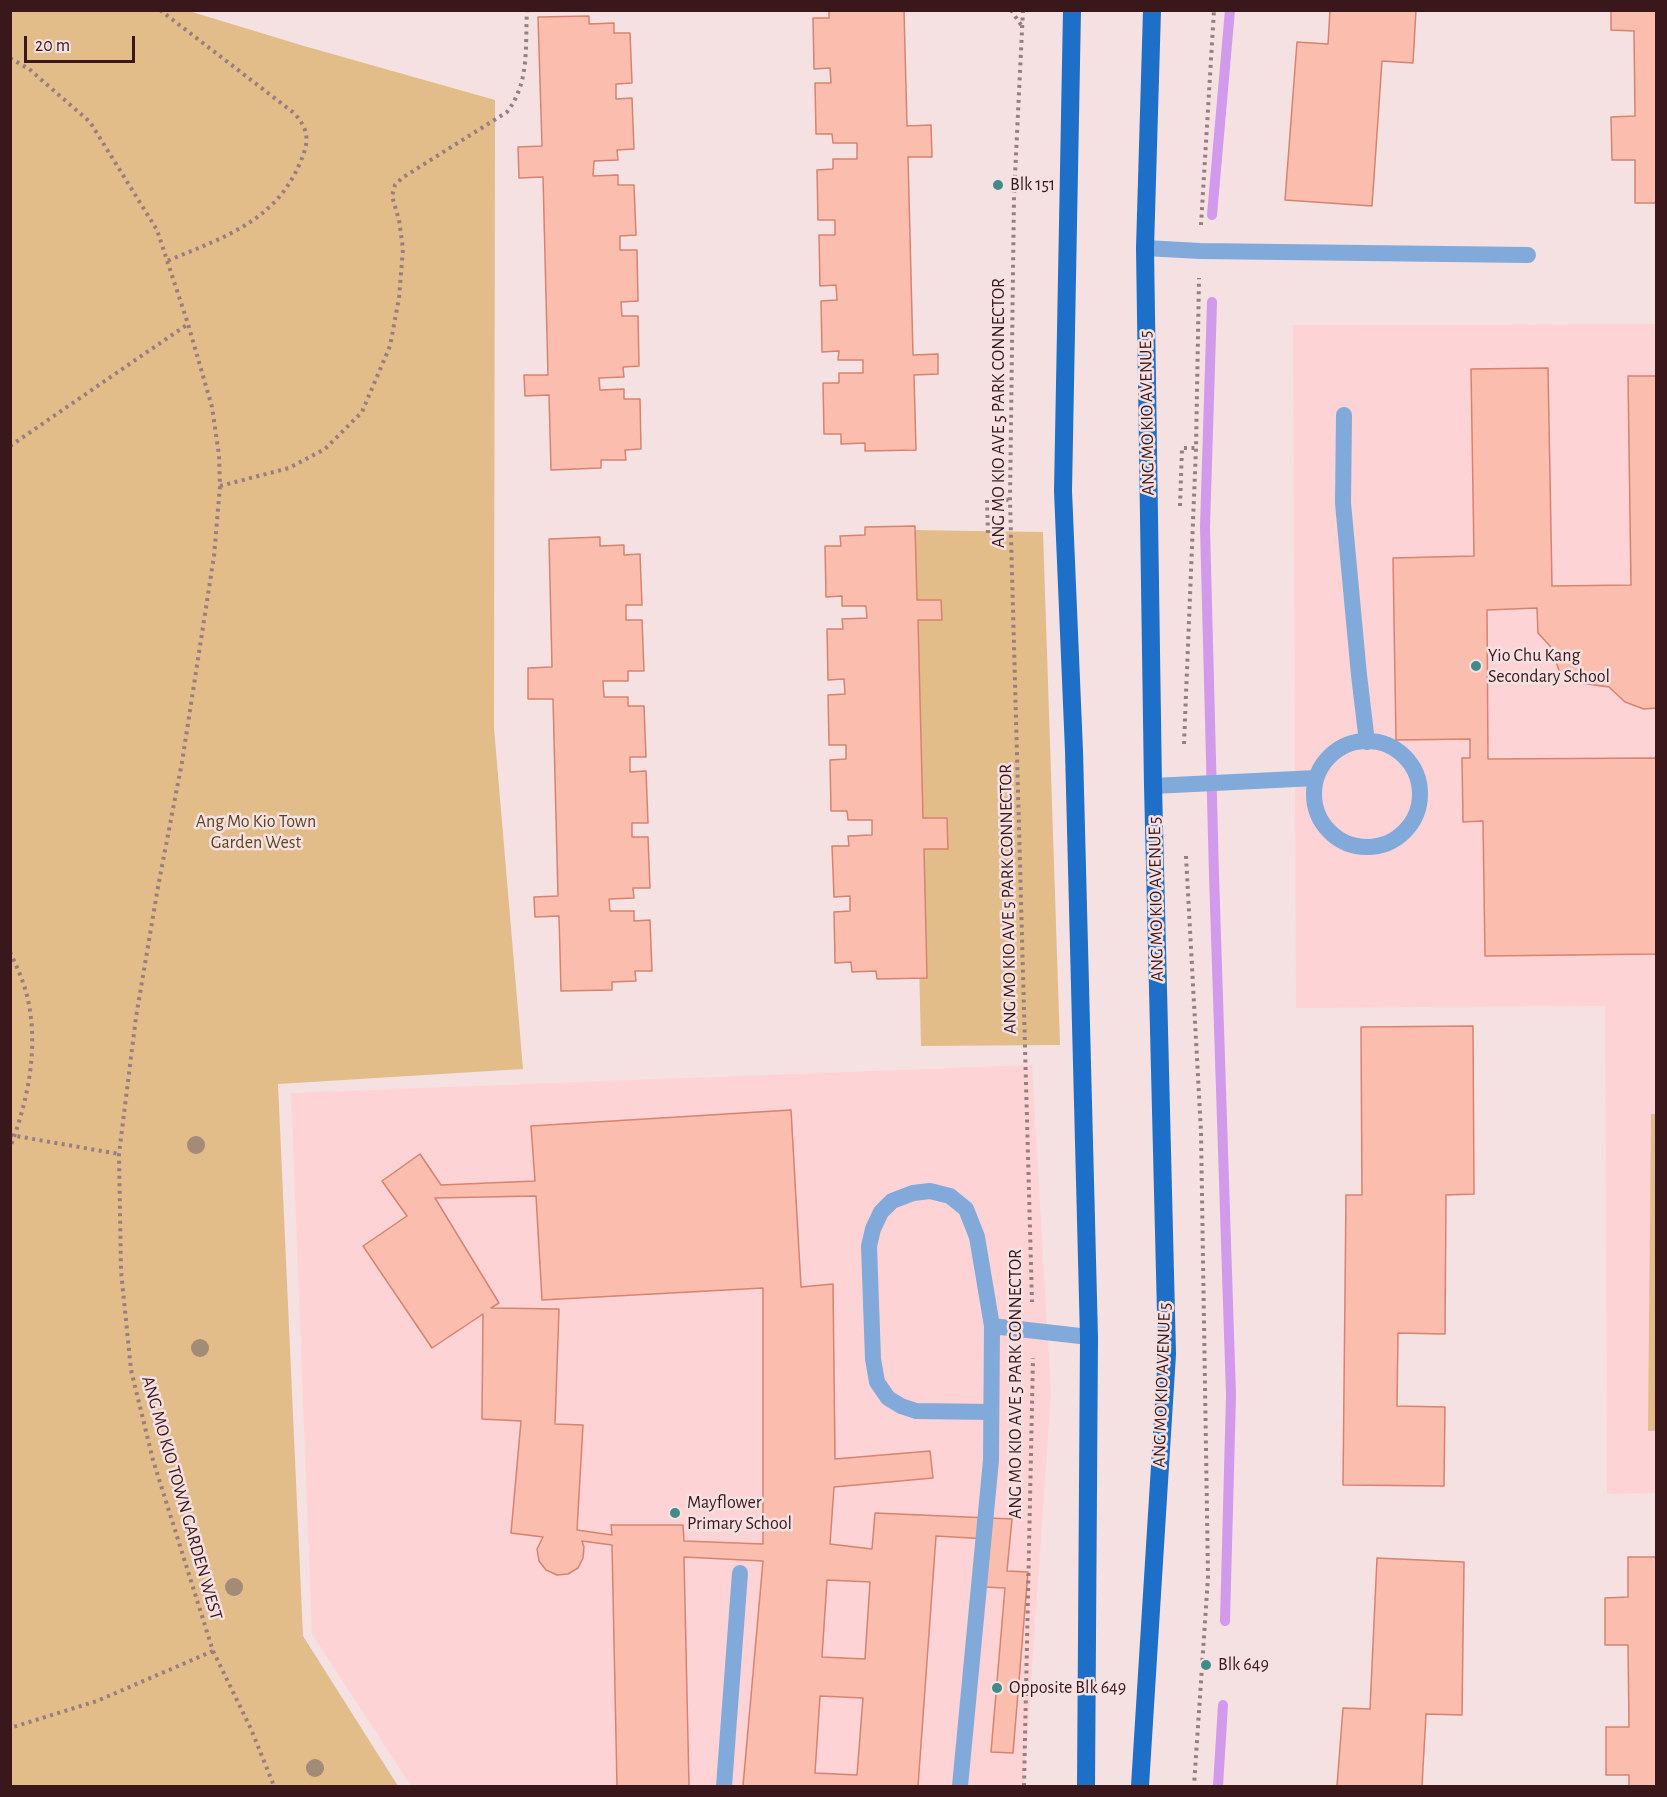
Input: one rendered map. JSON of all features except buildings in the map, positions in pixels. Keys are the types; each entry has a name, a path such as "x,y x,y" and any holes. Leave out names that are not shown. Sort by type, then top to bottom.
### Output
{"main road":[{"path":"1072,10 1063,491 1075,775 1089,1337 1086,1786"},
{"name":"ANG MO KIO AVENUE 5","path":"1140,1786 1167,1353 1153,786 1145,248 1152,10"}],"lane":[{"path":"1145,248 1200,251 1528,255"},
{"path":"1344,415 1343,503 1367,742"},
{"path":"1355,741 1384,742 1407,757 1420,782 1419,810 1404,834 1379,847 1352,847 1328,831 1315,807 1316,778 1330,754 1355,741"},
{"path":"1153,786 1316,778"},
{"path":"960,1786 991,1460 992,1326 977,1237 966,1209 950,1196 930,1191 913,1193 892,1201 881,1212 873,1229 869,1246 873,1359 877,1383 888,1398 916,1411 991,1412"},
{"path":"992,1326 1089,1337"},
{"path":"724,1786 740,1573"}],"path":[{"path":"160,10 294,113 303,123 306,135 305,150 295,174 281,196 261,216 234,233 167,261"},
{"path":"220,486 289,468 325,449 362,412 390,346 399,298 403,249 399,220 392,196 395,185 402,178 507,112 516,100 524,77 527,10"},
{"path":"1011,10 1022,26"},
{"name":"ANG MO KIO AVE 5 PARK CONNECTOR","path":"1023,10 1014,196 1010,500 1033,1331 1024,1786"},
{"path":"1187,784 1200,251 1214,10"},
{"name":"ANG MO KIO TOWN GARDEN WEST","path":"10,58 29,69 90,122 157,230 212,407 219,455 220,486 214,556 182,762 136,1017 119,1154 121,1271 130,1370 153,1460 213,1651 251,1729 274,1786"},
{"path":"10,446 188,324"},
{"path":"1180,515 1182,448 1196,448"},
{"path":"988,533 987,499 1010,500"},
{"path":"1185,844 1201,1132 1208,1577 1194,1786"},
{"path":"10,952 20,973 29,1004 33,1043 29,1081 10,1148"},
{"path":"13,1136 119,1154"},
{"path":"10,1728 97,1701 213,1651"}],"shaded area":[{"name":"Yio Chu Kang Secondary School","path":"1656,324 1656,1493 1607,1494 1605,1006 1296,1008 1293,325"},
{"name":"Mayflower Primary School","path":"1032,1065 1051,1393 1024,1786 411,1786 312,1634 291,1093"}],"green space":[{"name":"Ang Mo Kio Town Garden West","path":"11,10 189,11 495,100 494,728 523,1069 278,1084 303,1636 398,1786 11,1786"},
{"path":"909,530 1043,532 1060,1045 921,1046"},
{"path":"1651,1114 1656,1114 1656,1431 1648,1431"}],"waterway":[{"path":"1212,215 1230,10"},
{"path":"1212,302 1205,527 1231,1395 1225,1621"},
{"path":"1218,1786 1223,1705"}],"place":[{"name":"Blk 151","path":"998,185"},
{"name":"Yio Chu Kang Secondary School","path":"1476,666"},
{"name":"Mayflower Primary School","path":"675,1513"},
{"name":"Blk 649","path":"1206,1665"},
{"name":"Opposite Blk 649","path":"997,1688"}]}
